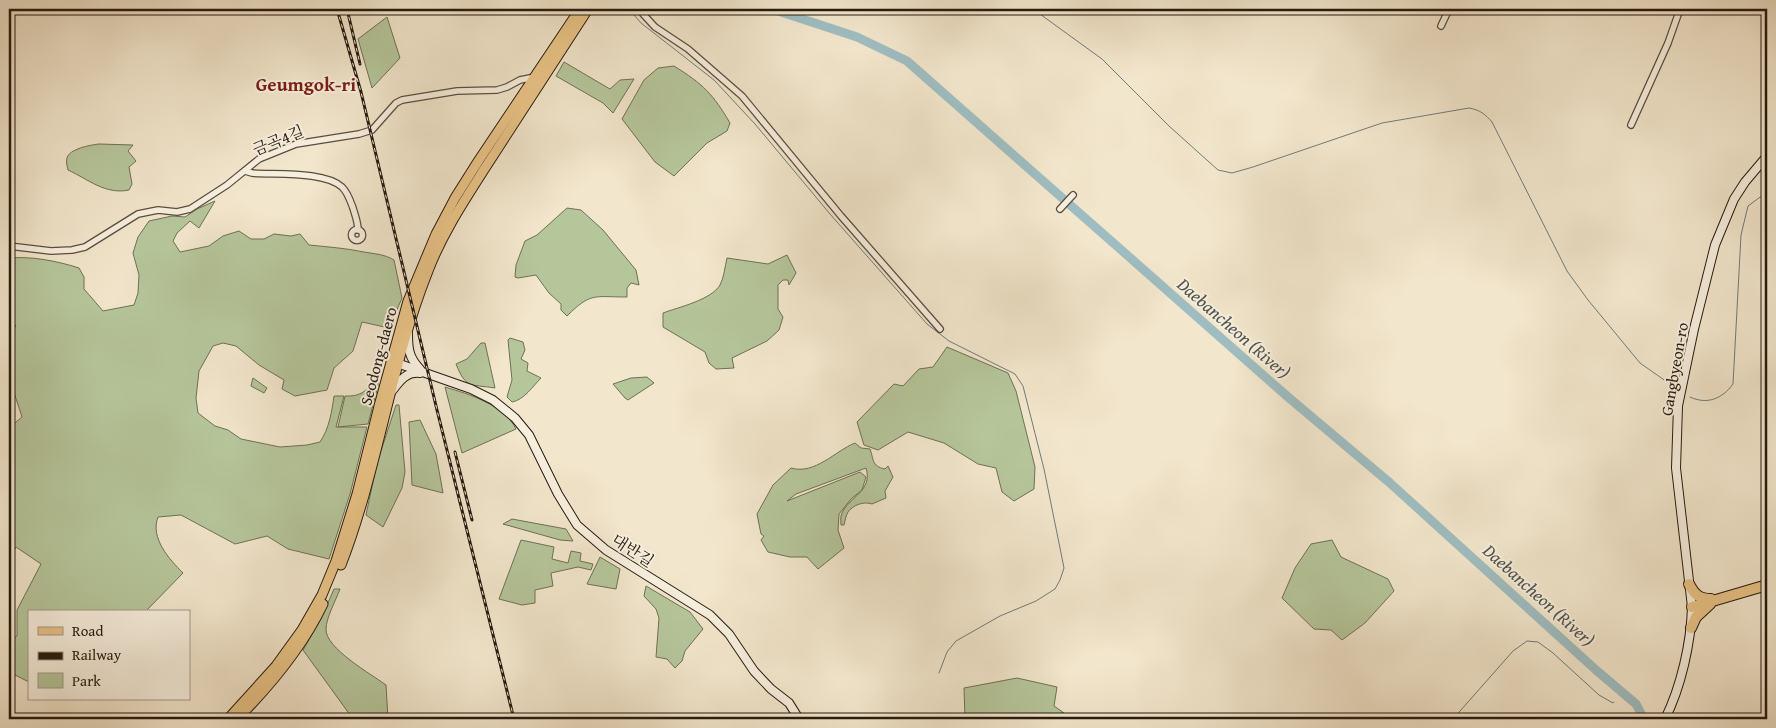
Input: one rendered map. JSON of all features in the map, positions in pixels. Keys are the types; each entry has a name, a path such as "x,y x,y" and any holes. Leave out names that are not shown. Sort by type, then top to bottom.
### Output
{"highway":[{"path":"1689,584 1696,595 1704,599 1717,600"},
{"path":"1692,607 1767,585"},
{"path":"1691,628 1701,611 1717,600"}],"main road":[{"name":"Seodong-daero","path":"236,719 284,667 316,619 346,551 358,515 390,393 408,301 436,234 478,160 580,9"},
{"name":"Seodong-daero","path":"228,719 282,658 306,624 322,596 346,532 395,364 408,331 419,294 442,238 504,137 588,9"}],"street":[{"path":"641,9 654,27 711,67 742,96 841,216 940,329"},
{"path":"1441,26 1449,9"},
{"path":"1631,125 1664,51 1680,9"},
{"name":"금곡4길","path":"9,246 62,251 85,247 138,214 158,210 177,212 190,209 259,160 296,144 359,134 372,130 396,103 402,100 457,91 497,90 535,76"},
{"name":"Gangbyeon-ro","path":"1665,719 1682,668 1691,628 1692,607 1676,468 1678,406 1694,329 1715,245 1734,199 1745,182 1767,156"},
{"path":"245,171 312,177 337,183 344,188 350,199 358,230"},
{"path":"1060,209 1073,195"},
{"path":"408,331 410,355 420,372"},
{"name":"대반길","path":"395,364 420,372 441,382 471,389 503,407 524,429 536,448 564,506 586,535 606,550 710,615 729,634 754,671 789,703 800,719"},
{"path":"390,393 405,376 413,372 420,372"}],"green space":[{"path":"387,17 400,58 372,88 358,39"},
{"path":"564,62 610,89 620,80 634,79 613,113 603,103 556,76"},
{"path":"674,66 693,78 706,90 730,123 727,131 707,143 674,176 655,162 622,119 644,80 658,68"},
{"path":"90,145 133,145 128,151 136,161 129,167 132,184 129,190 120,191 104,188 68,170 67,158 72,152"},
{"path":"215,201 199,228 190,221 177,233 173,241 180,252 209,246 223,236 239,231 251,239 264,239 274,234 291,236 300,234 309,245 376,254 387,256 394,260 402,298 389,328 362,322 353,351 334,368 327,390 295,396 282,389 284,380 259,365 236,346 223,343 213,346 199,371 196,398 198,413 215,426 228,430 241,439 280,447 320,442 328,426 334,396 344,396 336,427 367,427 350,494 329,559 288,549 267,536 235,544 181,515 158,517 157,533 162,548 183,573 147,610 28,610 28,682 9,672 9,641 17,636 17,610 41,564 16,547 9,559 9,428 22,417 9,377 9,335 16,326 9,318 9,258 44,260 79,268 84,277 84,289 103,311 134,305 138,293 139,275 133,253 138,237 149,221 172,216 185,217"},
{"path":"567,208 581,210 603,230 636,270 639,285 631,283 627,288 627,297 594,297 588,299 567,316 561,310 561,304 549,293 536,275 515,277 516,265 525,241 537,235"},
{"path":"787,255 796,273 789,285 788,280 783,280 778,285 778,309 783,317 779,330 767,341 732,358 734,368 716,369 709,363 705,352 663,327 663,313 702,299 716,290 720,285 727,258 768,264"},
{"path":"510,338 523,342 525,350 521,359 528,363 527,371 541,378 524,396 512,402 507,397 512,380 508,340"},
{"path":"481,343 485,343 495,388 466,382 456,364 467,359"},
{"path":"947,347 1008,373 1016,391 1035,467 1034,489 1014,501 1002,492 996,468 978,464 944,443 908,432 878,450 864,445 857,422 894,384 903,386 919,369 933,367"},
{"path":"647,377 654,383 628,400 613,384 631,378"},
{"path":"253,378 267,388 264,393 251,386"},
{"path":"375,381 378,381 378,386 368,424 338,427 345,396 362,393"},
{"path":"445,387 475,397 495,407 503,413 516,429 462,453"},
{"path":"396,405 399,405 405,472 402,488 383,527 366,515 377,463"},
{"path":"420,420 436,454 443,493 412,485 409,422"},
{"path":"855,443 861,448 870,449 877,466 885,469 888,466 893,477 885,491 886,498 872,504 862,503 856,506 848,512 844,525 841,525 842,513 862,490 851,499 839,514 838,530 844,548 818,569 807,557 790,557 768,552 761,540 764,536 761,534 757,514 773,485 791,468 800,469 817,465","holes":["866,468 867,476 866,482 862,490 866,477 860,472 787,501 796,494"]},
{"path":"512,519 566,529 573,541 560,540 503,524"},
{"path":"521,540 554,547 552,559 568,563 571,551 581,553 580,561 593,564 591,570 578,567 551,573 553,586 535,590 535,603 522,605 499,599"},
{"path":"1332,540 1341,557 1388,579 1394,591 1365,623 1342,640 1331,630 1314,629 1282,598 1295,568 1311,544"},
{"path":"600,557 620,569 616,589 587,584"},
{"path":"646,586 690,612 703,629 685,651 682,661 675,668 667,659 656,657 659,618 656,609 644,596"},
{"path":"334,589 340,589 328,620 326,629 328,636 333,644 350,660 386,685 388,719 353,719 303,650 321,619"},
{"path":"1017,678 1057,687 1054,706 1064,713 1018,719 965,719 964,688"}],"waterway":[{"path":"632,9 634,15 641,23 714,80 755,124 830,214 927,324 949,341 1015,374 1023,386 1044,469 1064,568 1055,589 1036,601 1000,616 956,641 947,652 939,673"},
{"name":"Daebancheon (River)","path":"772,9 857,37 907,61 1288,397 1390,483 1636,704 1644,719"},
{"path":"1033,9 1102,59 1169,126 1218,170 1232,173 1253,167 1382,123 1469,108 1482,113 1492,122 1567,271 1588,300 1640,363 1677,389"},
{"path":"1690,397 1702,400 1714,399 1719,397 1733,384 1741,235 1748,206 1767,192"},
{"path":"1453,719 1513,651 1527,641 1538,642 1553,653 1599,695 1614,702"}],"railway":[{"path":"337,9 361,92 437,410 514,719"},
{"path":"347,9 360,64"},
{"path":"455,452 472,520"}],"district":[{"name":"Geumgok-ri","path":"306,84"}]}
